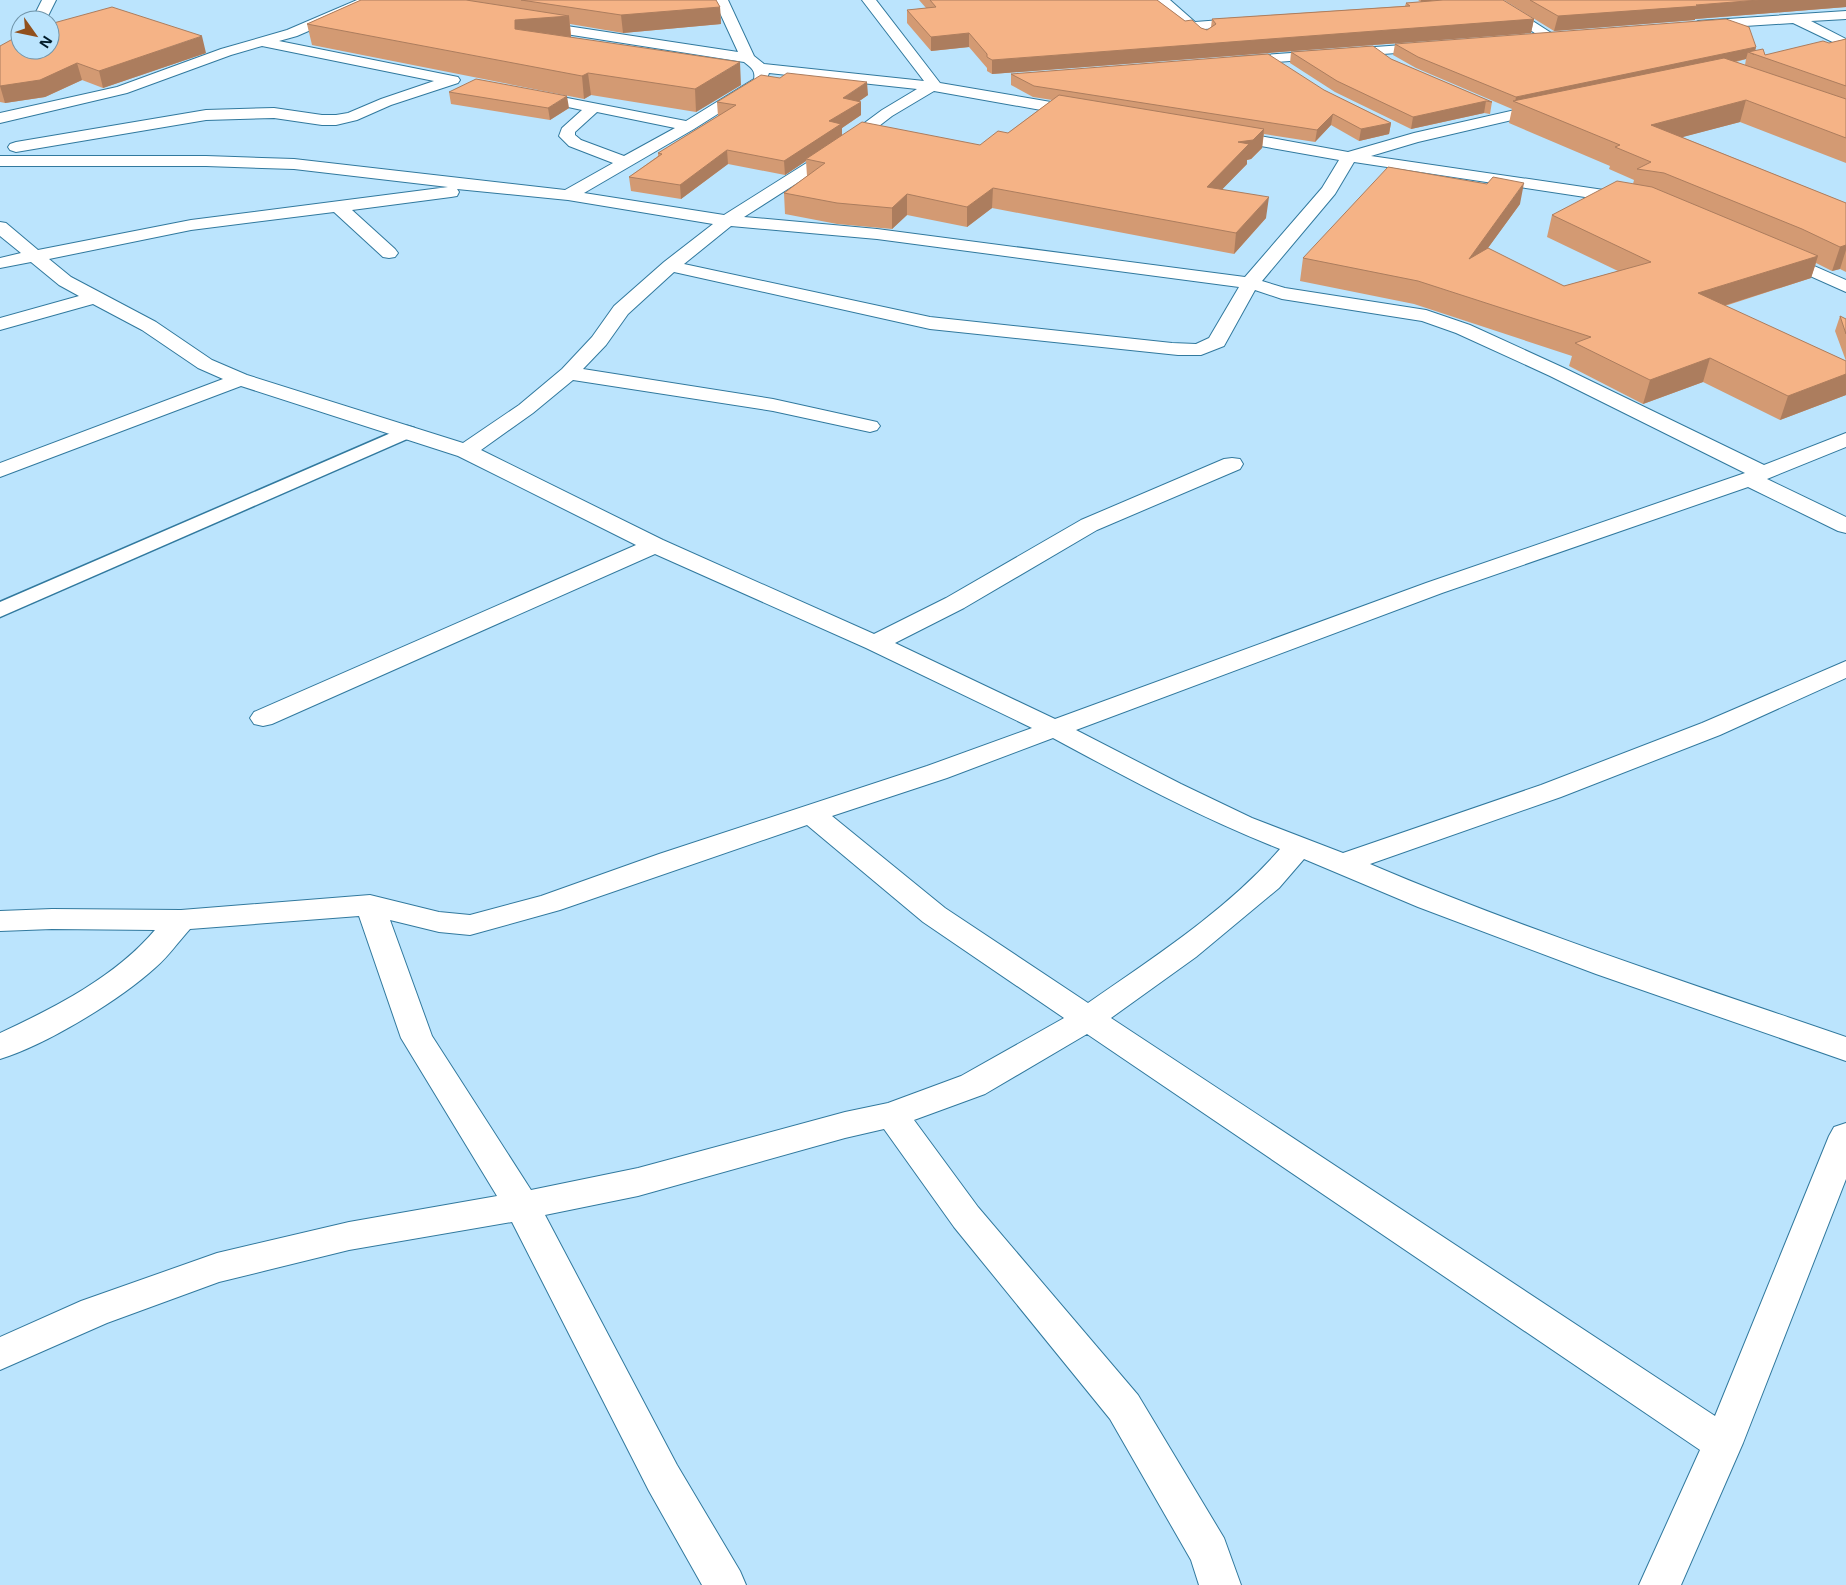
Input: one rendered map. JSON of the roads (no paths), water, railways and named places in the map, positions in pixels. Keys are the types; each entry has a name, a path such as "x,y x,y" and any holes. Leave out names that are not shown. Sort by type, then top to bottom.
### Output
{"street":[{"path":"0,118 104,95 226,52 292,34 374,0"},
{"path":"568,195 689,126 760,81 762,75 721,0"},
{"path":"869,0 933,85"},
{"path":"1162,0 1226,57 1270,59 1448,45"},
{"path":"1474,4 1492,1 1553,36 1530,38"},
{"path":"1684,26 1846,15"},
{"path":"1796,19 1845,43"},
{"path":"1192,26 1261,21"},
{"path":"525,24 754,63 933,85 1091,114"},
{"path":"262,42 471,84"},
{"path":"1825,49 1845,43"},
{"path":"1375,51 1395,66"},
{"path":"1270,59 1291,73"},
{"path":"0,151 206,115 274,113 322,120 336,120 352,117 386,102 453,80"},
{"path":"466,450 526,409 569,373 621,310 670,266 727,221 838,150 887,113 933,85 986,80"},
{"path":"515,92 689,126"},
{"path":"670,266 930,323 1193,350 1210,347 1217,342 1250,283 1328,190 1349,157 1414,138 1509,115 1557,106"},
{"path":"594,107 567,130 567,136 575,143 624,162"},
{"path":"1491,108 1509,115"},
{"path":"1397,130 1414,138"},
{"path":"1214,133 1349,157 1642,201"},
{"path":"0,161 140,160 294,164 568,195 727,221 877,234 1002,248 1250,283 1282,293 1426,316 1463,328 1557,372 1756,476 1846,526"},
{"path":"0,262 191,225 484,187"},
{"path":"338,207 389,252"},
{"path":"0,227 65,281 149,326 205,364 240,379 466,450 655,546 875,643 1055,729 1170,790 1242,824 1342,863 1428,900 1607,966 1846,1049"},
{"path":"1762,248 1846,287"},
{"path":"0,324 96,297"},
{"path":"569,373 773,405 870,426"},
{"path":"0,471 240,379"},
{"path":"0,610 407,432"},
{"path":"0,921 52,919 181,920 370,904 439,922 470,924 550,903 1055,729 1434,588 1756,476 1846,439"},
{"path":"875,643 955,603 1089,526 1232,464"},
{"path":"263,718 655,546"},
{"path":"1342,863 1551,792 1712,729 1845,670"},
{"path":"812,814 934,915 1723,1443"},
{"path":"0,1354 94,1312 217,1268 349,1236 522,1206 638,1182 845,1125 892,1115 973,1085 1089,1018 1185,950 1269,881 1298,847"},
{"path":"370,904 418,1038 522,1206 662,1478 725,1585"},
{"path":"0,1047 45,1026 110,986 146,959 181,920"},
{"path":"892,1115 966,1217 1124,1407 1209,1552 1220,1585"},
{"path":"1660,1585 1723,1443 1846,1136"}]}
